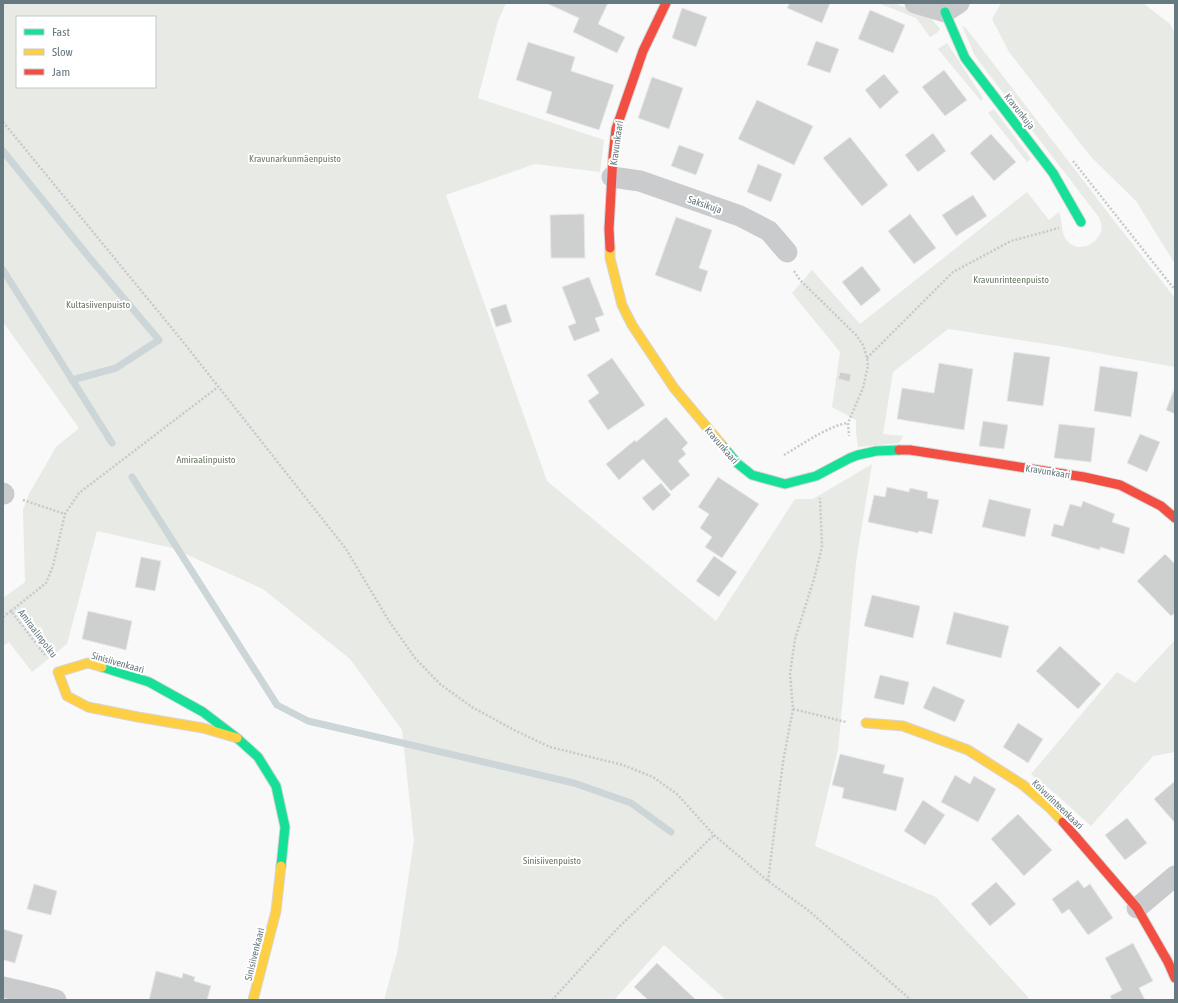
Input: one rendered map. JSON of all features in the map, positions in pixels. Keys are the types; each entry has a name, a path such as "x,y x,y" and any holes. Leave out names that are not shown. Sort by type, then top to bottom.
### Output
{"street":[{"name":"Kravunkaari","path":"666,3 643,51 616,129 609,229 610,258 622,305 632,325 674,388 737,463 752,475 785,484 816,476 850,458 876,451 910,450 1084,477 1120,485 1161,506 1175,518"},
{"path":"915,3 952,8"},
{"name":"Kravunkuja","path":"952,8 964,58 1053,173 1081,222"},
{"name":"Saksikuja","path":"612,177 640,181 740,216 769,231 787,252"},
{"name":"Sinisiivenkaari","path":"238,738 203,728 88,707 67,696 58,672 88,663 148,682 203,712 238,738 258,757 276,786 285,827 276,911 253,1000"},
{"name":"Koivurinteenkaari","path":"866,723 903,726 968,750 1023,785 1050,808 1072,831 1137,908 1168,962 1175,978"},
{"path":"1137,908 1175,876"},
{"path":"3,988 56,1000"}],"path":[{"path":"3,122 184,343 346,549 388,621 415,658 440,684 472,707 516,731 550,747 623,765 652,777 677,794 714,835 768,880 809,911 911,1000"},
{"path":"867,358 953,272 1011,241 1081,222"},
{"path":"787,252 795,273 800,280 856,335 863,345 867,358 868,366 863,388 848,424 850,458"},
{"path":"11,611 46,582 53,566 64,514 79,493 218,387"},
{"path":"784,455 829,429 841,424 848,424"},
{"path":"768,880 784,762 793,709 790,674 795,639 814,579 822,547 819,492 816,476"},
{"path":"4,494 64,514"},
{"name":"Amiraalinpolku","path":"3,617 11,611 58,672"},
{"path":"793,709 847,722 866,723"},
{"path":"552,1000 616,930 714,835"}],"green space":[{"path":"3,3 506,3 498,21 478,98 604,140 600,172 535,164 446,195 547,481 716,621 795,499 813,499 872,464 856,562 838,750 815,846 936,897 1028,997 1029,1000 726,1000 664,945 614,1000 384,1000 397,953 414,841 402,730 350,659 263,589 172,548 97,531 67,644 32,672 9,642 3,646 3,598 25,582 23,510 29,494 56,447 79,428 3,322"},
{"path":"878,3 894,3 930,17 940,29 937,33 930,37 916,18"},
{"path":"1001,3 1143,3 1170,24 1175,33 1175,264 1136,201 1091,157 1009,52 992,19"},
{"name":"Kravunrinteenpuisto","path":"962,26 966,28 1175,298 1175,367 1059,346 948,329 893,372 883,434 903,436 899,443 858,447 856,420 832,407 840,352 792,293 812,270 860,324 1027,192 1049,220 1059,212 1065,239 1072,245 1077,247 1088,246 1096,240 1102,229 1098,216 975,56"},
{"path":"947,43 983,98 981,101 938,49"},
{"path":"994,109 1031,159 1027,162 988,113"},
{"path":"1175,640 1175,752 1153,756 1091,826 1031,774 1117,672 1135,683"}],"building":[{"path":"546,3 608,3 598,24 625,37 617,53 573,32 579,18"},
{"path":"790,3 830,3 822,23 787,8"},
{"path":"682,8 707,17 696,47 672,38"},
{"path":"870,10 905,25 893,53 858,39"},
{"path":"816,41 839,49 830,73 807,65"},
{"path":"528,42 575,57 571,71 614,85 599,130 546,113 552,92 516,80"},
{"path":"944,70 967,100 945,116 922,87"},
{"path":"884,74 899,92 880,109 865,90"},
{"path":"652,77 683,88 669,129 638,118"},
{"path":"757,100 813,126 794,165 738,139"},
{"path":"933,133 946,151 918,172 905,155"},
{"path":"991,134 1016,162 994,181 970,153"},
{"path":"850,137 888,185 862,206 823,158"},
{"path":"679,145 704,154 696,175 671,166"},
{"path":"758,164 782,174 771,202 747,192"},
{"path":"973,195 987,216 956,236 942,215"},
{"path":"584,214 585,258 551,258 550,215"},
{"path":"910,214 936,248 914,264 888,231"},
{"path":"676,217 712,230 699,268 708,271 701,292 655,275"},
{"path":"862,266 881,290 861,306 842,282"},
{"path":"589,277 604,315 595,318 600,331 574,341 568,326 576,323 562,287"},
{"path":"506,304 512,322 496,327 490,309"},
{"path":"1014,352 1050,357 1043,406 1007,401"},
{"path":"612,358 645,405 608,430 588,401 599,393 587,375"},
{"path":"939,363 973,369 964,430 897,419 902,388 934,393"},
{"path":"1100,366 1138,372 1131,417 1094,411"},
{"path":"840,372 851,374 850,382 838,379"},
{"path":"1175,387 1175,414 1166,410"},
{"path":"666,417 688,443 682,449 686,454 678,461 690,475 671,491 643,459 619,480 606,464"},
{"path":"983,421 1008,425 1004,449 979,446"},
{"path":"1059,424 1095,428 1091,462 1054,458"},
{"path":"1140,434 1160,442 1147,472 1127,463"},
{"path":"718,477 759,504 722,558 705,547 712,537 700,528 709,514 698,507"},
{"path":"661,483 671,495 653,511 642,498"},
{"path":"887,487 909,492 910,488 928,492 927,498 939,500 932,534 919,531 918,533 868,522 874,495 885,497"},
{"path":"989,499 1031,509 1025,537 982,527"},
{"path":"1083,501 1115,514 1112,522 1130,528 1124,554 1100,547 1100,550 1051,536 1054,524 1063,526 1070,504 1081,507"},
{"path":"1165,554 1175,564 1175,613 1171,616 1137,581"},
{"path":"714,556 737,572 719,597 696,581"},
{"path":"141,557 161,561 155,591 135,587"},
{"path":"872,595 920,606 913,638 864,626"},
{"path":"88,611 132,621 126,650 82,639"},
{"path":"954,612 1009,626 1001,658 946,644"},
{"path":"1060,646 1101,684 1078,709 1036,671"},
{"path":"880,675 909,682 904,705 874,698"},
{"path":"933,686 965,700 955,722 923,708"},
{"path":"1018,723 1043,739 1028,763 1003,747"},
{"path":"840,754 885,765 883,773 904,778 896,811 842,798 844,788 832,785"},
{"path":"955,775 970,784 974,776 996,789 978,822 941,802"},
{"path":"1175,781 1175,823 1154,799"},
{"path":"923,800 945,815 925,845 904,831"},
{"path":"1018,814 1052,850 1024,876 991,839"},
{"path":"1127,818 1147,843 1125,860 1105,835"},
{"path":"1078,880 1084,888 1090,884 1113,918 1088,935 1069,909 1062,914 1052,899"},
{"path":"996,882 1016,904 990,926 971,904"},
{"path":"34,884 57,891 51,915 27,909"},
{"path":"3,929 23,935 15,963 3,960"},
{"path":"1133,943 1153,981 1139,988 1145,1000 1112,1000 1110,996 1122,990 1105,958"},
{"path":"657,963 696,1000 648,1000 634,987"},
{"path":"156,971 182,978 183,973 195,977 194,981 211,986 207,1000 149,1000"}],"waterway":[{"path":"3,151 88,256 159,340 116,368 72,380"},
{"path":"3,270 112,443"},
{"path":"132,477 277,705 308,721 574,783 631,803 671,832"}],"traffic: fast":[{"path":"945,12 965,58 1053,173 1081,222"},
{"path":"721,444 737,463 752,475 785,484 816,476 858,455 876,451 899,450"},
{"path":"102,667 149,682 203,712 237,738 258,757 276,786 285,827 281,866"}],"traffic: slow":[{"path":"610,248 610,258 622,305 632,325 674,388 721,444"},
{"path":"102,667 88,663 58,672 67,696 88,707 203,728 237,738"},
{"path":"866,723 903,726 968,750 1023,785 1050,808 1063,822"},
{"path":"253,1000 276,911 281,866"}],"traffic: jam":[{"path":"610,248 609,229 616,129 643,51 666,3"},
{"path":"899,450 910,450 1084,477 1120,485 1161,506 1175,518"},
{"path":"1063,822 1137,908 1168,962 1175,978"}],"park label":[{"name":"Kravunarkunmäenpuisto","path":"295,158"},
{"name":"Kultasiivenpuisto","path":"98,304"},
{"name":"Amiraalinpuisto","path":"206,459"},
{"name":"Sinisiivenpuisto","path":"552,860"}]}
